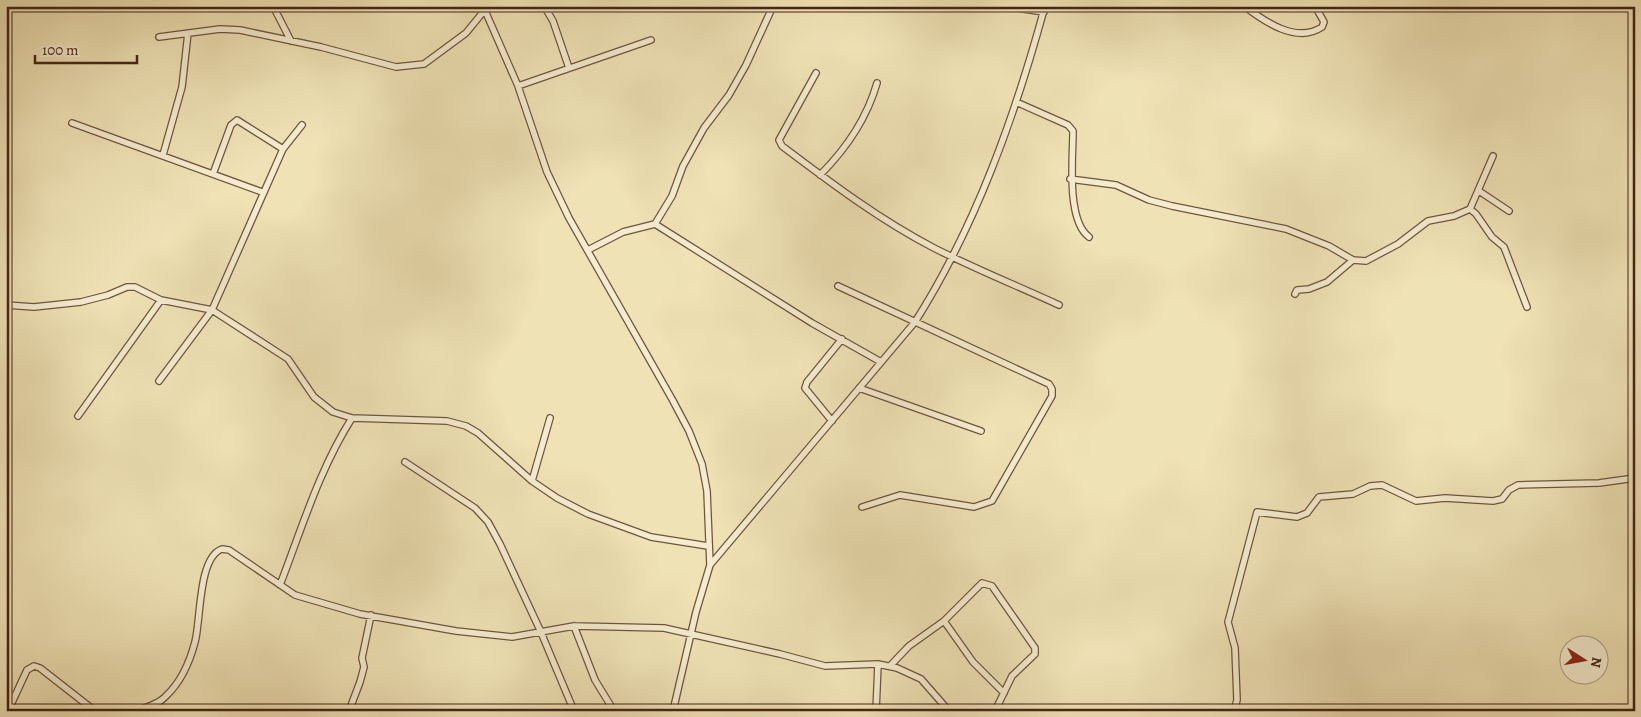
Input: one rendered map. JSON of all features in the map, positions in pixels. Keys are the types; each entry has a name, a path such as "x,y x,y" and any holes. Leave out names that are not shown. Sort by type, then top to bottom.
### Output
{"street":[{"path":"273,6 291,41"},
{"path":"544,6 553,21 569,68"},
{"path":"588,250 623,232 655,224 672,196 683,166 700,135 729,95 746,65 772,6"},
{"path":"710,565 914,322 952,257 992,168 1016,102 1045,9 1003,6"},
{"path":"1244,6 1270,24 1296,33 1318,30 1322,27 1324,22 1315,6"},
{"path":"159,37 228,29 291,41 396,67 408,67 424,64 466,33 485,7"},
{"path":"485,7 518,86 547,172 569,218 689,431 702,464 707,492 710,565 691,633 673,711"},
{"path":"164,155 182,87 188,33"},
{"path":"518,86 652,40"},
{"path":"816,73 779,140 782,146 820,175 902,230 952,257 1059,305"},
{"path":"820,175 857,129 870,106 877,82"},
{"path":"1016,102 1068,125 1073,131 1070,179 1080,225 1083,232 1089,237"},
{"path":"213,174 231,125 237,120 282,149"},
{"path":"72,122 262,192"},
{"path":"158,381 212,310 282,149 302,125"},
{"path":"1070,179 1116,185 1172,206 1286,230 1329,246 1353,260 1366,261 1398,244 1428,221 1454,216 1470,209 1493,156"},
{"path":"1479,191 1509,211"},
{"path":"1470,209 1476,214 1492,237 1504,247 1527,307"},
{"path":"655,224 804,318 881,362"},
{"path":"1295,294 1297,290 1309,289 1327,282 1353,260"},
{"path":"838,286 1049,384 1052,389 1052,396 992,501 974,507 900,495 862,507"},
{"path":"6,305 34,307 81,302 108,295 127,287 135,287 161,300 212,310 288,360 314,398 324,406 352,418 447,421 466,426 478,433 532,481 557,498 617,526 651,537 708,546"},
{"path":"78,416 161,300"},
{"path":"832,421 805,388 842,339"},
{"path":"859,388 981,431"},
{"path":"280,585 318,480 334,446 352,418"},
{"path":"532,481 550,418"},
{"path":"405,462 475,508 488,522 540,630 574,711"},
{"path":"1234,711 1237,700 1235,648 1228,622 1257,512 1302,516 1319,497 1353,494 1370,486 1382,485 1416,501 1446,498 1493,501 1502,499 1510,490 1518,485 1599,483 1635,478"},
{"path":"135,711 165,698 178,682 195,642 205,571 218,550 229,550 295,595 371,615 456,631 520,637 540,630 574,626 655,627 691,633 824,666 878,664 890,666 921,679 949,711"},
{"path":"890,666 909,646 944,621 982,583 992,586 1035,648 1035,654 1012,676 995,711"},
{"path":"349,711 364,667 362,658 371,615"},
{"path":"944,621 972,662 1004,693"},
{"path":"574,626 588,664 614,711"},
{"path":"876,711 878,664"},
{"path":"8,711 27,670 34,666 40,668 95,711"}]}
